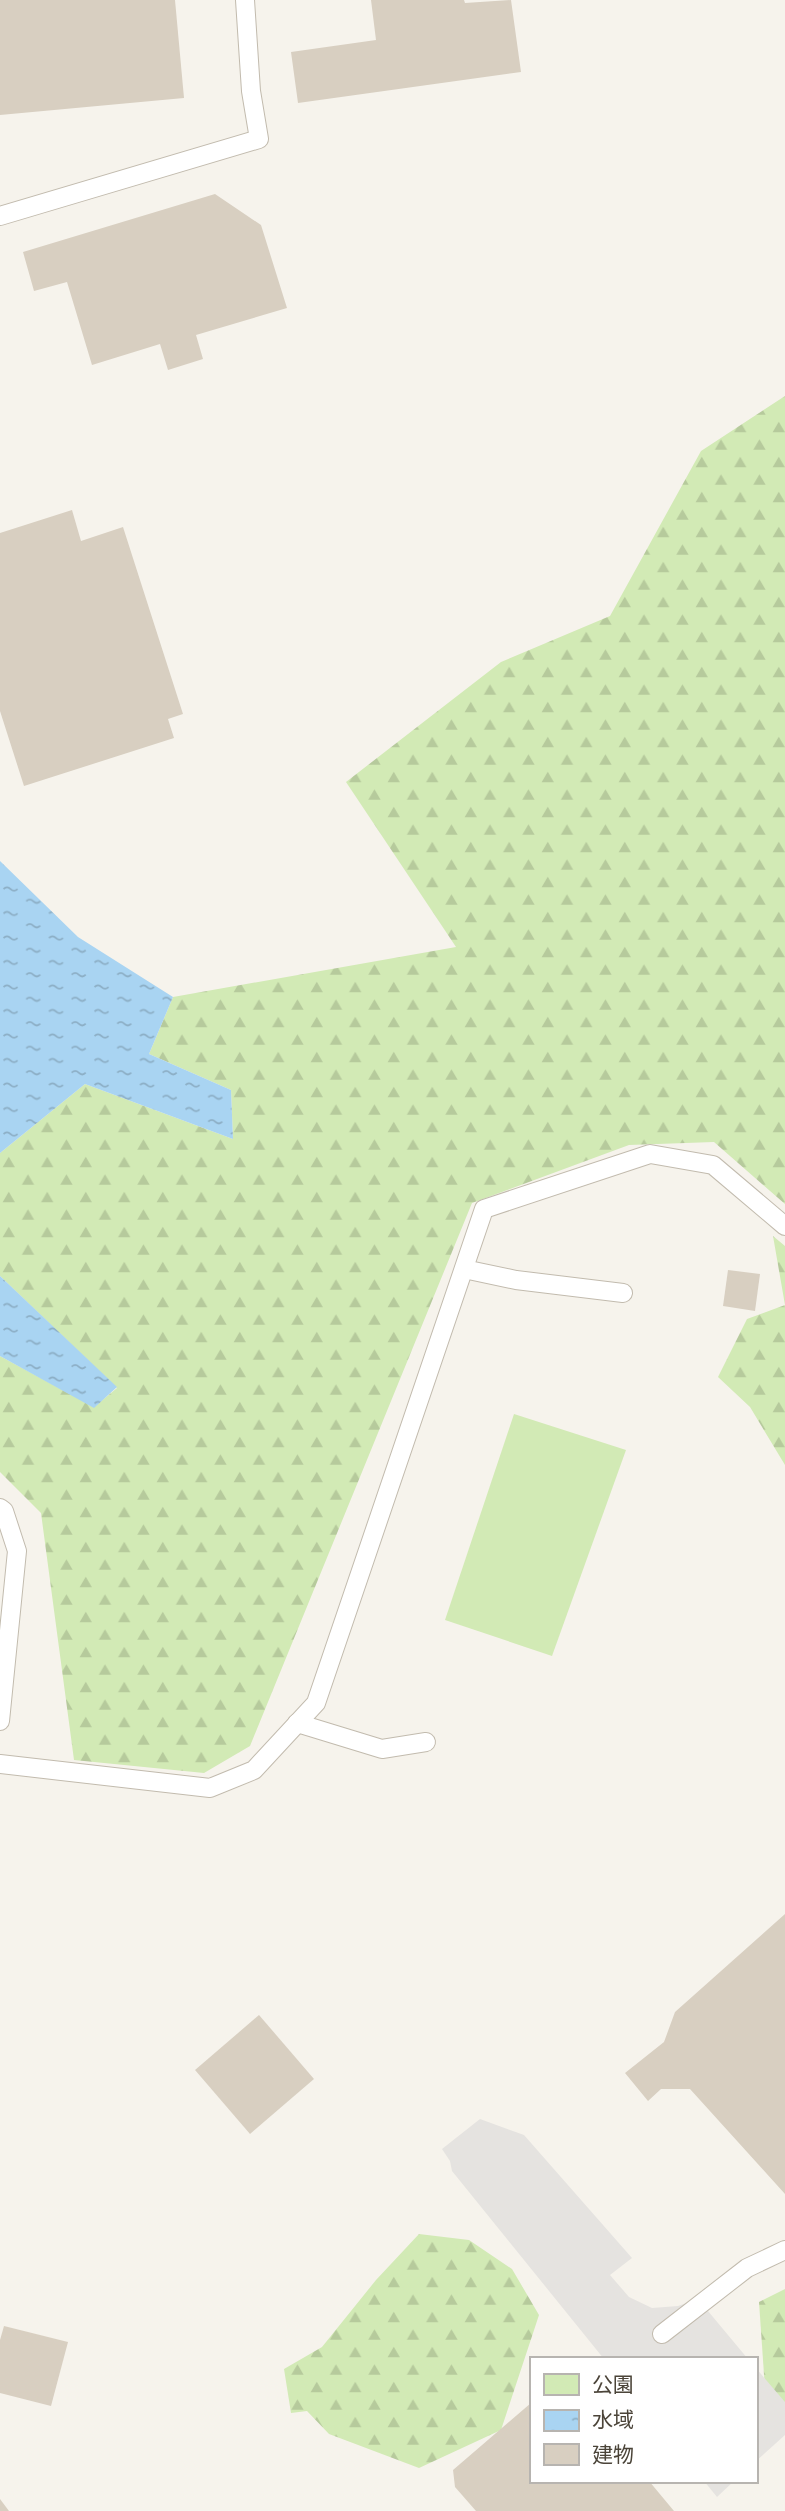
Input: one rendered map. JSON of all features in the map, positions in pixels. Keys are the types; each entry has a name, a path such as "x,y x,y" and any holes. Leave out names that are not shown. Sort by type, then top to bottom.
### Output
{"lane":[{"path":"0,216 260,139 251,91 245,0"},
{"path":"0,1764 210,1788 254,1770 316,1703 484,1209 650,1154 713,1165 785,1226"},
{"path":"464,1269 516,1280 623,1293"},
{"path":"0,1508 4,1511 17,1550 0,1721"},
{"path":"297,1723 382,1749 426,1742"},
{"path":"662,2334 747,2268 785,2250"}],"green space":[{"path":"785,396 785,1204 714,1142 629,1145 472,1203 250,1746 204,1773 74,1760 41,1513 0,1472 0,1356 94,1407 117,1388 0,1276 0,1153 85,1084 233,1139 231,1090 149,1054 173,997 456,947 346,782 501,662 610,616 701,451"},
{"path":"773,1236 785,1246 785,1305"},
{"path":"785,1305 785,1465 750,1407 718,1377 747,1319"},
{"path":"514,1414 626,1450 552,1656 445,1620"},
{"path":"419,2234 469,2240 512,2269 539,2315 501,2430 419,2468 329,2434 307,2411 291,2413 284,2369 322,2347 376,2280"},
{"path":"785,2289 785,2404 765,2389 759,2302"}],"shaded area":[{"path":"480,2119 524,2135 632,2258 610,2275 629,2297 652,2308 678,2306 698,2299 746,2357 602,2357 452,2171 450,2161 442,2149"},
{"path":"757,2369 785,2402 785,2435 757,2460"},
{"path":"706,2483 732,2483 717,2497"}],"water":[{"path":"0,861 78,937 173,997 149,1054 231,1090 233,1139 85,1084 0,1153"},
{"path":"0,1276 117,1387 94,1408 0,1356"}],"building":[{"path":"0,0 175,0 184,98 0,115"},
{"path":"371,0 464,0 465,3 511,0 521,72 298,103 291,52 376,40"},
{"path":"215,194 261,225 287,308 196,335 203,359 168,370 160,344 92,365 67,282 34,291 23,252"},
{"path":"72,510 81,541 123,527 183,714 168,719 174,738 24,786 0,711 0,533"},
{"path":"728,1270 760,1274 755,1311 723,1306"},
{"path":"785,1914 785,2194 690,2089 661,2089 648,2101 625,2073 664,2042 675,2012"},
{"path":"259,2015 314,2079 250,2134 195,2070"},
{"path":"4,2326 68,2342 51,2406 0,2393 0,2340"},
{"path":"530,2404 530,2483 651,2483 674,2511 476,2511 455,2487 453,2470"},
{"path":"0,2499 9,2511 0,2511"}]}
